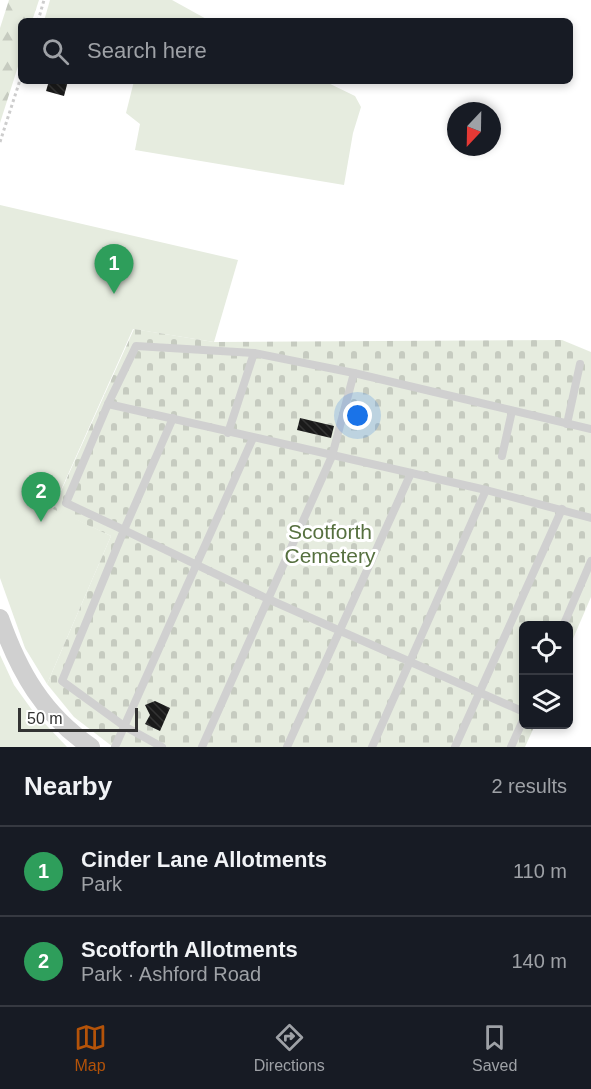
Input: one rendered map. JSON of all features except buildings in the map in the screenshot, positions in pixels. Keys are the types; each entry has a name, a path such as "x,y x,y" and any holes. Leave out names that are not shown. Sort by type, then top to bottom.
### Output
{"street":[{"path":"0,618 17,663 34,691 63,725 91,747"}],"lane":[{"path":"519,710 268,599 66,503 108,404 136,346 254,353 354,373 591,429"},
{"path":"228,433 254,353"},
{"path":"567,424 580,364"},
{"path":"202,747 332,456 354,373"},
{"path":"108,404 486,490 591,518"},
{"path":"502,456 512,411"},
{"path":"162,747 124,726 62,681 173,418"},
{"path":"116,747 253,438"},
{"path":"287,747 411,473"},
{"path":"372,747 486,490"},
{"path":"455,747 562,509"},
{"path":"565,621 591,561"},
{"path":"511,747 519,729"}],"path":[{"path":"39,18 44,0"},
{"path":"0,142 19,84"}],"green space":[{"path":"9,0 39,0 33,18 18,18 18,66 0,123 0,28"},
{"path":"50,0 172,0 205,18 45,18"},
{"path":"133,84 330,84 355,96 361,107 353,133 344,185 135,150 140,124 126,113"},
{"path":"0,205 238,260 214,342 133,329 53,508 111,536 47,684 25,648 0,578"},
{"name":"Scotforth Cemetery","path":"134,329 214,342 562,340 591,352 591,597 573,639 573,621 519,621 519,729 533,729 525,747 113,747 74,717 47,684 111,536 53,509"},
{"path":"0,655 14,685 32,710 67,747 0,747"}],"place":[{"name":"Cinder Lane Allotments","path":"114,294"},
{"name":"Scotforth Allotments","path":"41,522"}]}
